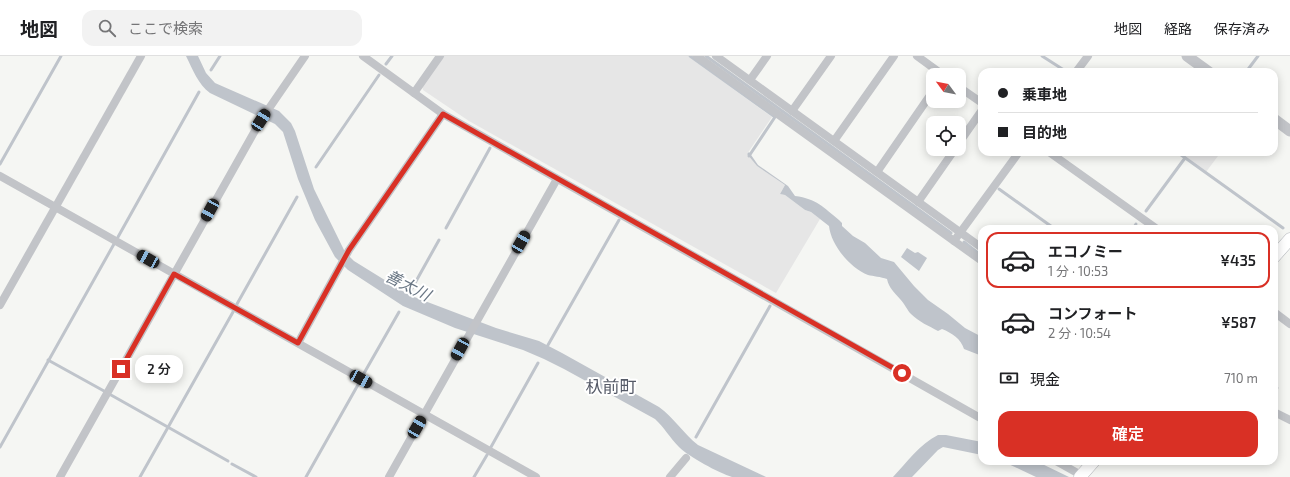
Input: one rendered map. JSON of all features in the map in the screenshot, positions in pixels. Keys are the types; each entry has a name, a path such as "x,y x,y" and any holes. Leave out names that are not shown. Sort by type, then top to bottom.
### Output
{"main road":[{"path":"1278,252 1290,238"},
{"path":"1080,476 1090,465"}],"street":[{"path":"0,305 141,56"},
{"path":"60,477 261,120 305,56"},
{"path":"363,56 443,114 978,417"},
{"path":"414,93 440,56"},
{"path":"697,56 978,258"},
{"path":"716,56 978,245"},
{"path":"750,80 767,56"},
{"path":"792,111 831,56"},
{"path":"834,141 894,56"},
{"path":"917,56 933,68"},
{"path":"1079,68 1088,56"},
{"path":"1187,56 1204,68"},
{"path":"966,91 978,100"},
{"path":"877,172 926,101"},
{"path":"298,343 349,250 443,114"},
{"path":"966,134 978,116"},
{"path":"1278,122 1290,130"},
{"path":"918,202 950,156"},
{"path":"954,241 1016,156"},
{"path":"1055,156 1151,225"},
{"path":"0,176 536,477"},
{"path":"389,477 557,179"},
{"path":"1278,315 1290,324"},
{"path":"1278,414 1290,420"},
{"path":"670,477 686,458"},
{"path":"1062,465 1080,476"}],"shaded area":[{"path":"186,56 198,56 206,73 215,83 279,111 291,123 314,189 345,252 354,261 409,295 496,328 539,341 562,353 659,407 698,445 766,477 732,477 726,475 697,460 684,451 676,444 655,419 564,369 523,350 455,328 403,306 348,270 335,257 315,220 298,179 283,132 275,124 210,93 199,81"},
{"path":"442,56 688,56 772,117 747,154 757,166 785,185 780,194 785,195 820,219 776,293 469,121 423,90 422,86"},
{"path":"749,152 758,165 788,186 795,196 809,199 824,207 842,223 842,226 853,236 865,243 881,258 894,262 928,300 965,328 978,335 978,354 964,349 963,345 958,339 949,332 942,329 938,331 914,317 892,290 887,279 861,272 848,261 833,241 829,226 785,195 780,194 785,185 757,166 747,154"},
{"path":"1184,156 1218,156 1206,172"},
{"path":"907,248 915,253 918,252 927,258 919,271 901,257"},
{"path":"938,435 946,435 978,441 978,454 943,447 938,450 912,477 893,477 925,443"},
{"path":"1010,465 1044,465 1069,477 1036,477"}],"waterway":[{"path":"0,164 61,56"},
{"path":"211,70 220,56"},
{"path":"386,64 392,56"},
{"path":"690,56 775,117 749,156"},
{"path":"706,56 951,233"},
{"path":"1042,56 1061,68"},
{"path":"1249,68 1258,56"},
{"path":"316,167 379,75"},
{"path":"118,237 199,92"},
{"path":"446,228 490,148"},
{"path":"1183,156 1283,228"},
{"path":"1146,211 1185,158"},
{"path":"999,189 1049,225"},
{"path":"237,304 297,197"},
{"path":"548,345 619,220"},
{"name":"善太川","path":"410,292 439,240"},
{"path":"964,242 978,253"},
{"path":"0,447 114,244"},
{"path":"696,437 770,306"},
{"path":"140,477 233,312"},
{"path":"363,375 399,312"},
{"path":"48,360 104,391"},
{"path":"491,447 538,363"},
{"path":"306,477 359,383"},
{"path":"111,395 228,461"},
{"path":"474,477 487,455"},
{"path":"232,464 256,477"}],"district":[{"name":"杁前町","path":"611,387"}],"route":[{"path":"121,369 174,274 298,343 349,250 443,114 902,373"}]}
